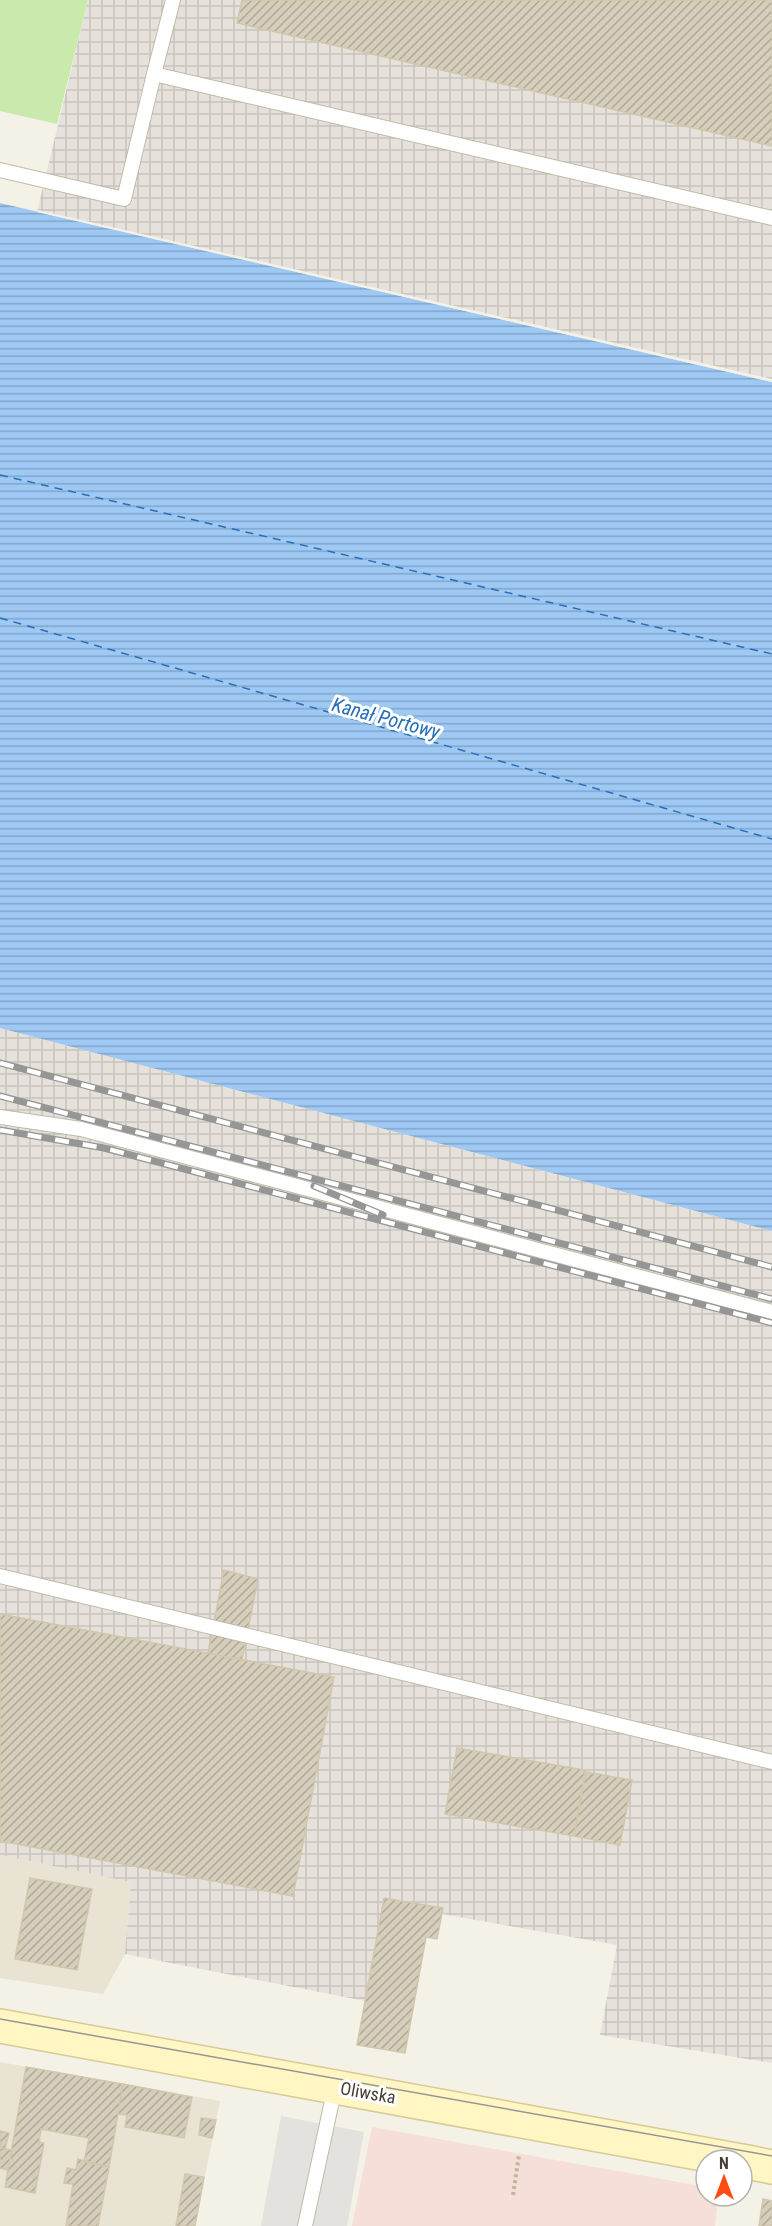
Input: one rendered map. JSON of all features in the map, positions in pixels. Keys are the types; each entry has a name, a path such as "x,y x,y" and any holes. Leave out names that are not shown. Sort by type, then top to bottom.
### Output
{"street":[{"name":"Oliwska","path":"0,2025 694,2152"},
{"path":"754,2163 772,2167"}],"lane":[{"path":"0,170 124,199 172,0"},
{"path":"154,74 772,218"},
{"path":"0,1117 81,1129 772,1312"},
{"path":"0,1576 772,1762"},
{"path":"305,2226 335,2087"}],"path":[{"path":"513,2195 521,2148"}],"shaded area":[{"path":"88,0 772,0 772,382 37,212"},
{"path":"0,1028 772,1231 772,2063 600,2035 617,1945 442,1914 442,1908 384,1898 365,2001 125,1954 131,1882 0,1855"},
{"path":"0,1855 131,1882 125,1954 103,1994 0,1978"},
{"path":"0,2062 220,2101 195,2226 0,2226"},
{"path":"281,2116 364,2132 347,2226 261,2226"},
{"path":"372,2127 694,2185 694,2208 717,2208 715,2226 352,2226"}],"green space":[{"path":"0,0 88,0 57,124 0,111"}],"water":[{"name":"Kanał Portowy","path":"0,203 772,382 772,1231 0,1028"}],"pier":[{"path":"38,210 772,379 772,382 37,212"}],"building":[{"path":"242,0 772,0 772,146 237,23"},
{"path":"224,1570 258,1579 242,1660 208,1653"},
{"path":"0,1614 334,1677 293,1896 0,1841"},
{"path":"457,1748 585,1770 574,1836 445,1814"},
{"path":"586,1772 632,1780 620,1845 574,1836"},
{"path":"30,1878 92,1889 77,1970 15,1959"},
{"path":"384,1898 443,1908 437,1939 426,1937 405,2053 357,2045"},
{"path":"26,2067 123,2084 109,2167 84,2162 89,2138 41,2129 39,2142 44,2143 35,2193 5,2187"},
{"path":"123,2084 192,2097 184,2138 125,2127 127,2115 118,2114"},
{"path":"201,2118 216,2120 212,2138 199,2135"},
{"path":"0,2131 9,2133 5,2149 0,2148"},
{"path":"0,2148 12,2150 8,2170 0,2168"},
{"path":"78,2159 109,2167 98,2226 66,2226 73,2184 64,2183 67,2168 76,2170"},
{"path":"185,2174 204,2177 195,2226 176,2226"},
{"path":"763,2199 772,2201 772,2226 759,2226"}],"ferry route":[{"path":"0,475 772,654"},
{"path":"0,618 772,839"}],"tram line":[{"path":"0,2019 772,2156"}],"railway":[{"path":"0,1063 772,1267"},
{"path":"0,1096 772,1299"},
{"path":"0,1130 104,1148 772,1323"},
{"path":"314,1186 383,1215"}]}
